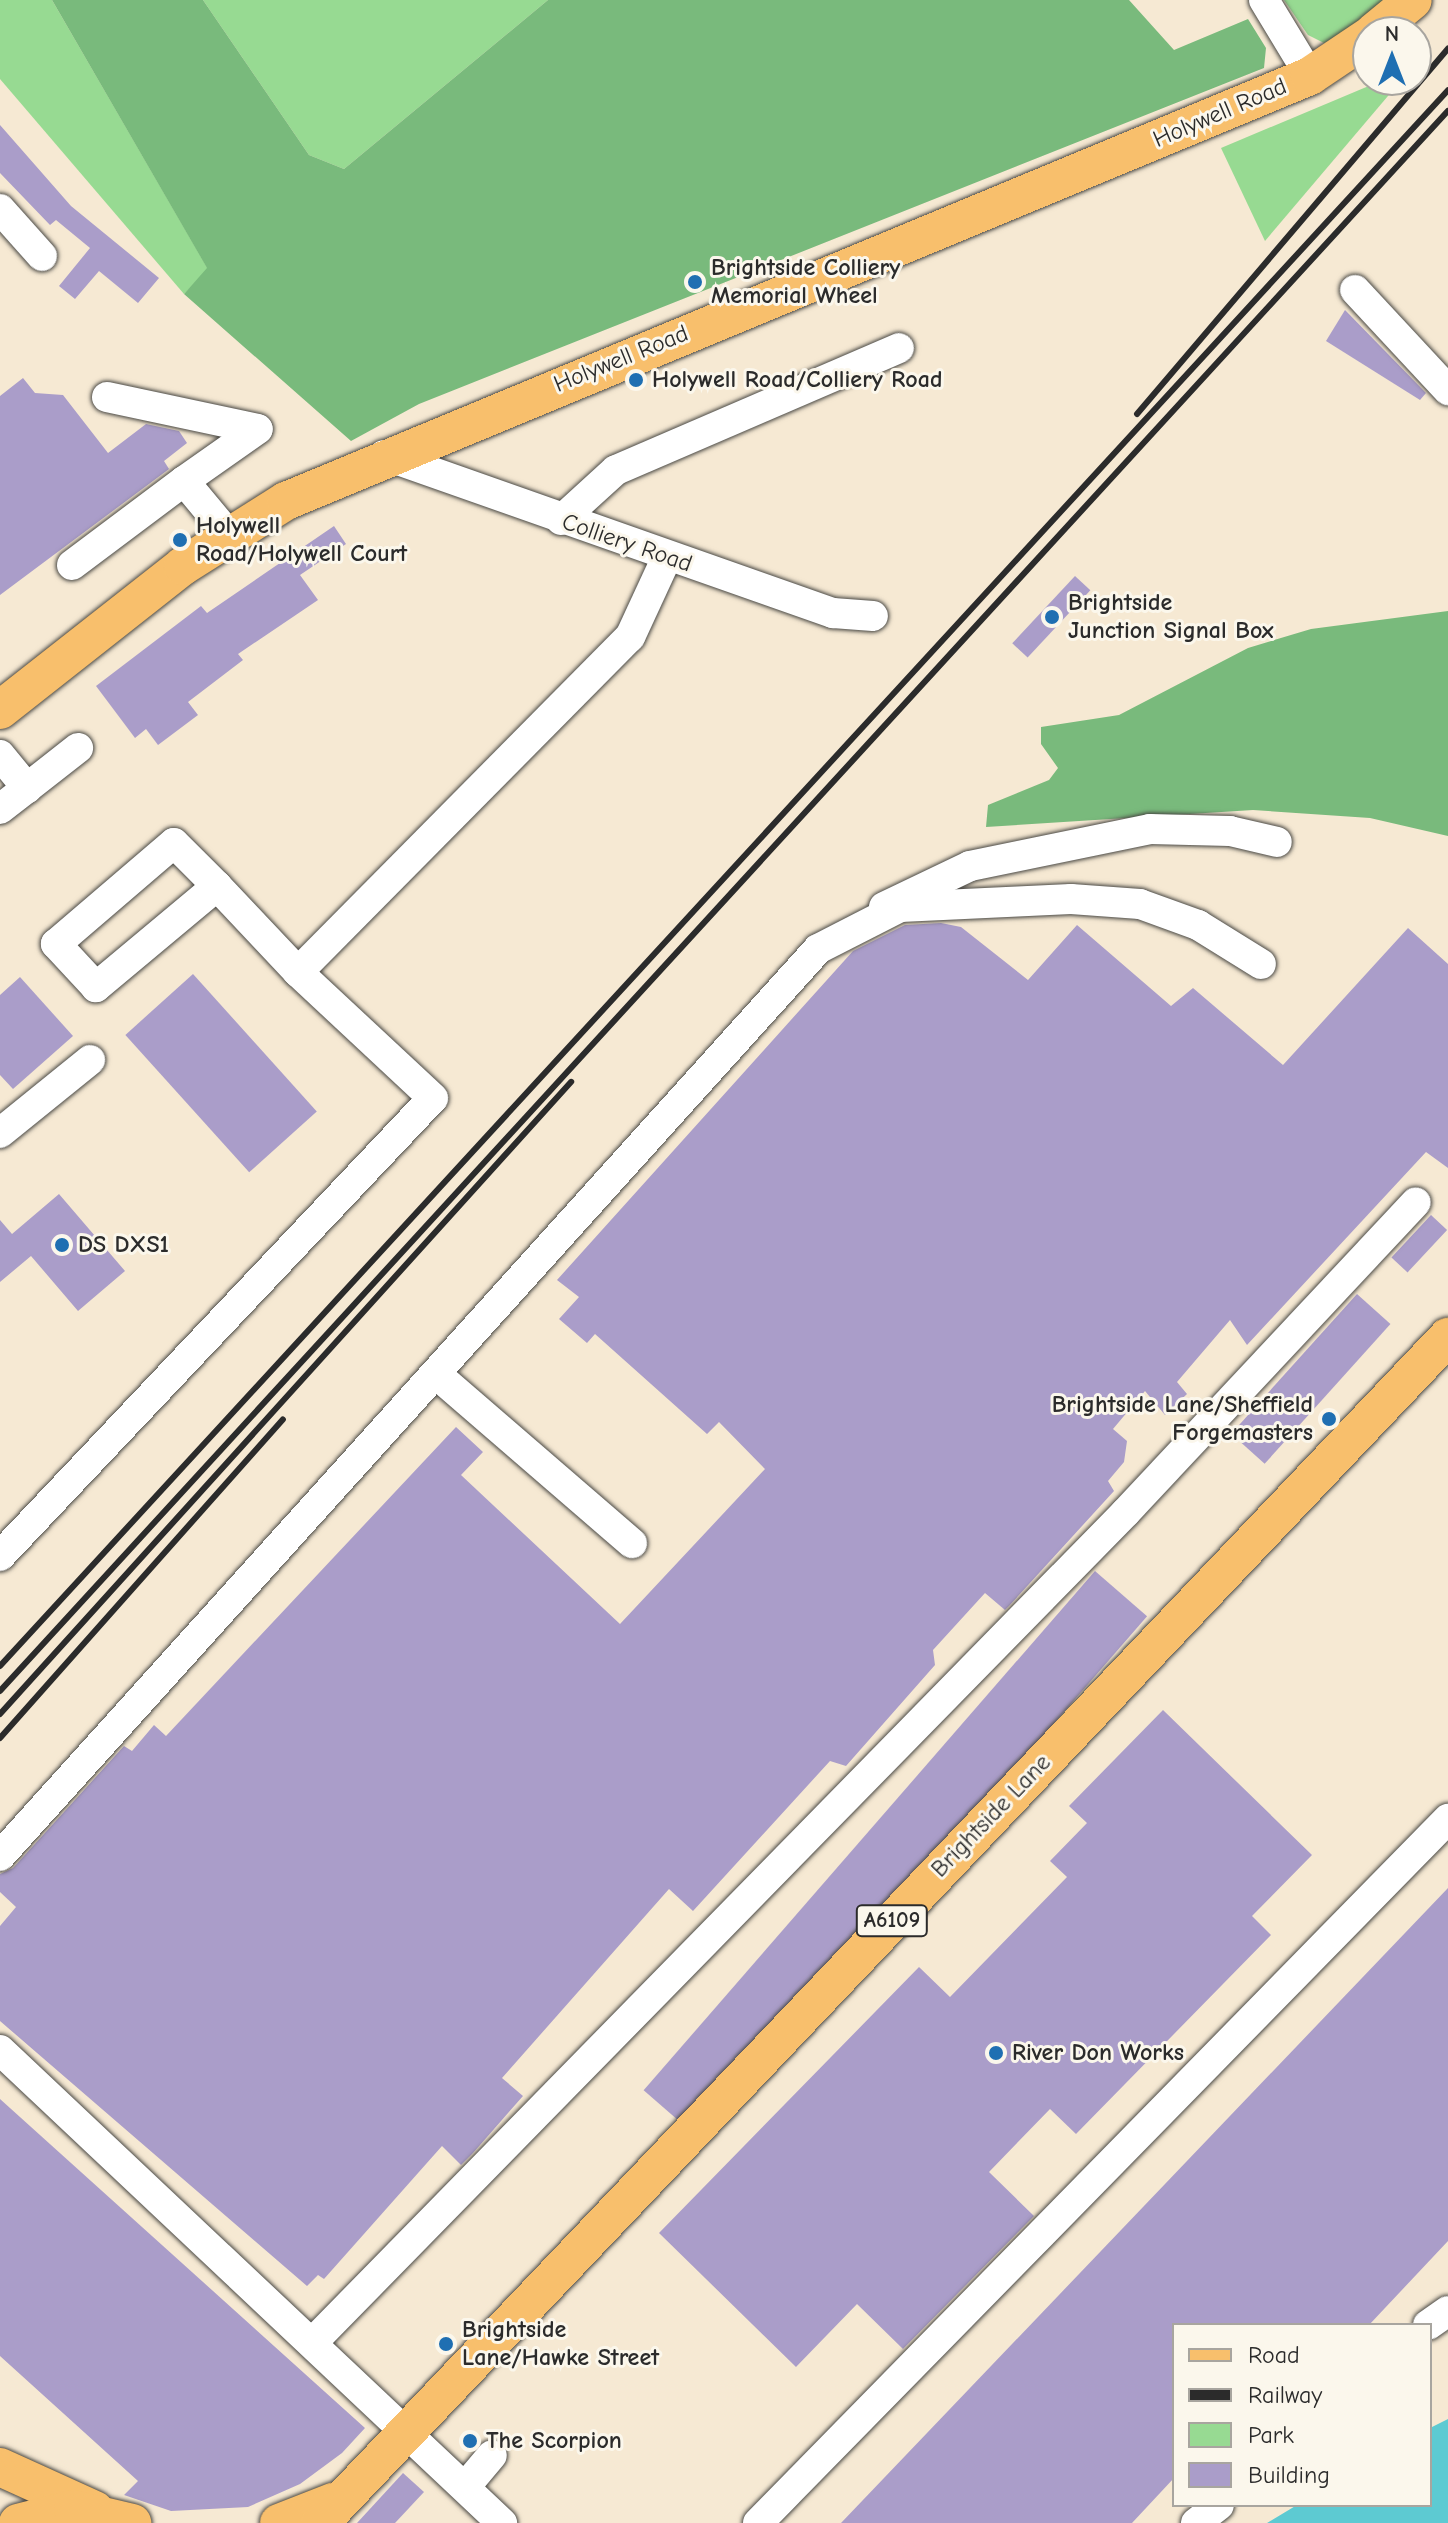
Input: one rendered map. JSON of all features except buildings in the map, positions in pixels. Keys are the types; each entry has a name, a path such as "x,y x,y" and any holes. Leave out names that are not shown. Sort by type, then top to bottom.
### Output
{"main road":[{"path":"1394,16 1413,0"},
{"name":"Holywell Road","path":"0,710 229,535 384,455 1310,76 1352,48"},
{"name":"Brightside Lane","path":"279,2523 326,2513 1448,1337"},
{"path":"0,2467 117,2518"},
{"path":"18,2523 61,2510 117,2518"}],"street":[{"path":"1264,0 1310,76"},
{"path":"0,209 42,256"},
{"path":"1355,290 1448,390"},
{"path":"561,520 616,470 899,348"},
{"path":"72,565 258,429 107,397"},
{"name":"Colliery Road","path":"384,455 561,520 833,613 873,616"},
{"path":"184,481 229,535"},
{"path":"298,972 630,637 667,557"},
{"path":"0,809 78,748"},
{"path":"0,755 27,788"},
{"path":"0,1856 818,949 933,877 1150,829 1230,831 1277,842"},
{"path":"0,1556 100,1430 433,1098 298,972 217,886 174,843 56,944 96,987 217,886"},
{"path":"862,921 900,907 986,899 1140,904 1198,925 1261,964"},
{"path":"0,1133 90,1060"},
{"path":"312,2343 1126,1512 1416,1202"},
{"path":"436,1374 632,1543"},
{"path":"758,2523 1448,1819"},
{"path":"0,2050 407,2430 502,2523"},
{"path":"1431,2323 1448,2311"},
{"path":"466,2486 492,2455"},
{"path":"1196,2523 1216,2507"}],"green space":[{"path":"0,0 52,0 208,269 184,294 0,79"},
{"path":"52,0 203,0 309,155 344,169 548,0 1129,0 1174,50 1248,19 1266,48 1264,68 419,404 351,441 184,294 207,268"},
{"path":"203,0 548,0 344,169 309,155"},
{"path":"1284,0 1390,0 1372,16 1352,16 1352,33 1348,37 1324,43 1308,35"},
{"path":"1352,93 1352,96 1388,96 1265,241 1221,148"},
{"path":"1448,611 1448,836 1370,818 1253,810 986,827 988,805 1049,780 1058,768 1041,744 1041,727 1119,715 1248,648 1311,629"}],"water":[{"path":"1448,2419 1448,2523 1267,2523 1294,2507 1432,2507 1432,2427"}],"railway":[{"path":"1137,414 1448,49"},
{"path":"0,1666 1448,90"},
{"path":"0,1691 1448,111"},
{"path":"0,1714 571,1082"},
{"path":"0,1738 283,1419"}],"place":[{"name":"Brightside Colliery Memorial Wheel","path":"695,282"},
{"name":"Holywell Road/Colliery Road","path":"636,380"},
{"name":"Holywell Road/Holywell Court","path":"180,540"},
{"name":"Brightside Junction Signal Box","path":"1052,617"},
{"name":"DS DXS1","path":"62,1245"},
{"name":"Brightside Lane/Sheffield Forgemasters","path":"1329,1419"},
{"name":"River Don Works","path":"996,2053"},
{"name":"Brightside Lane/Hawke Street","path":"446,2344"},
{"name":"The Scorpion","path":"470,2441"}]}
